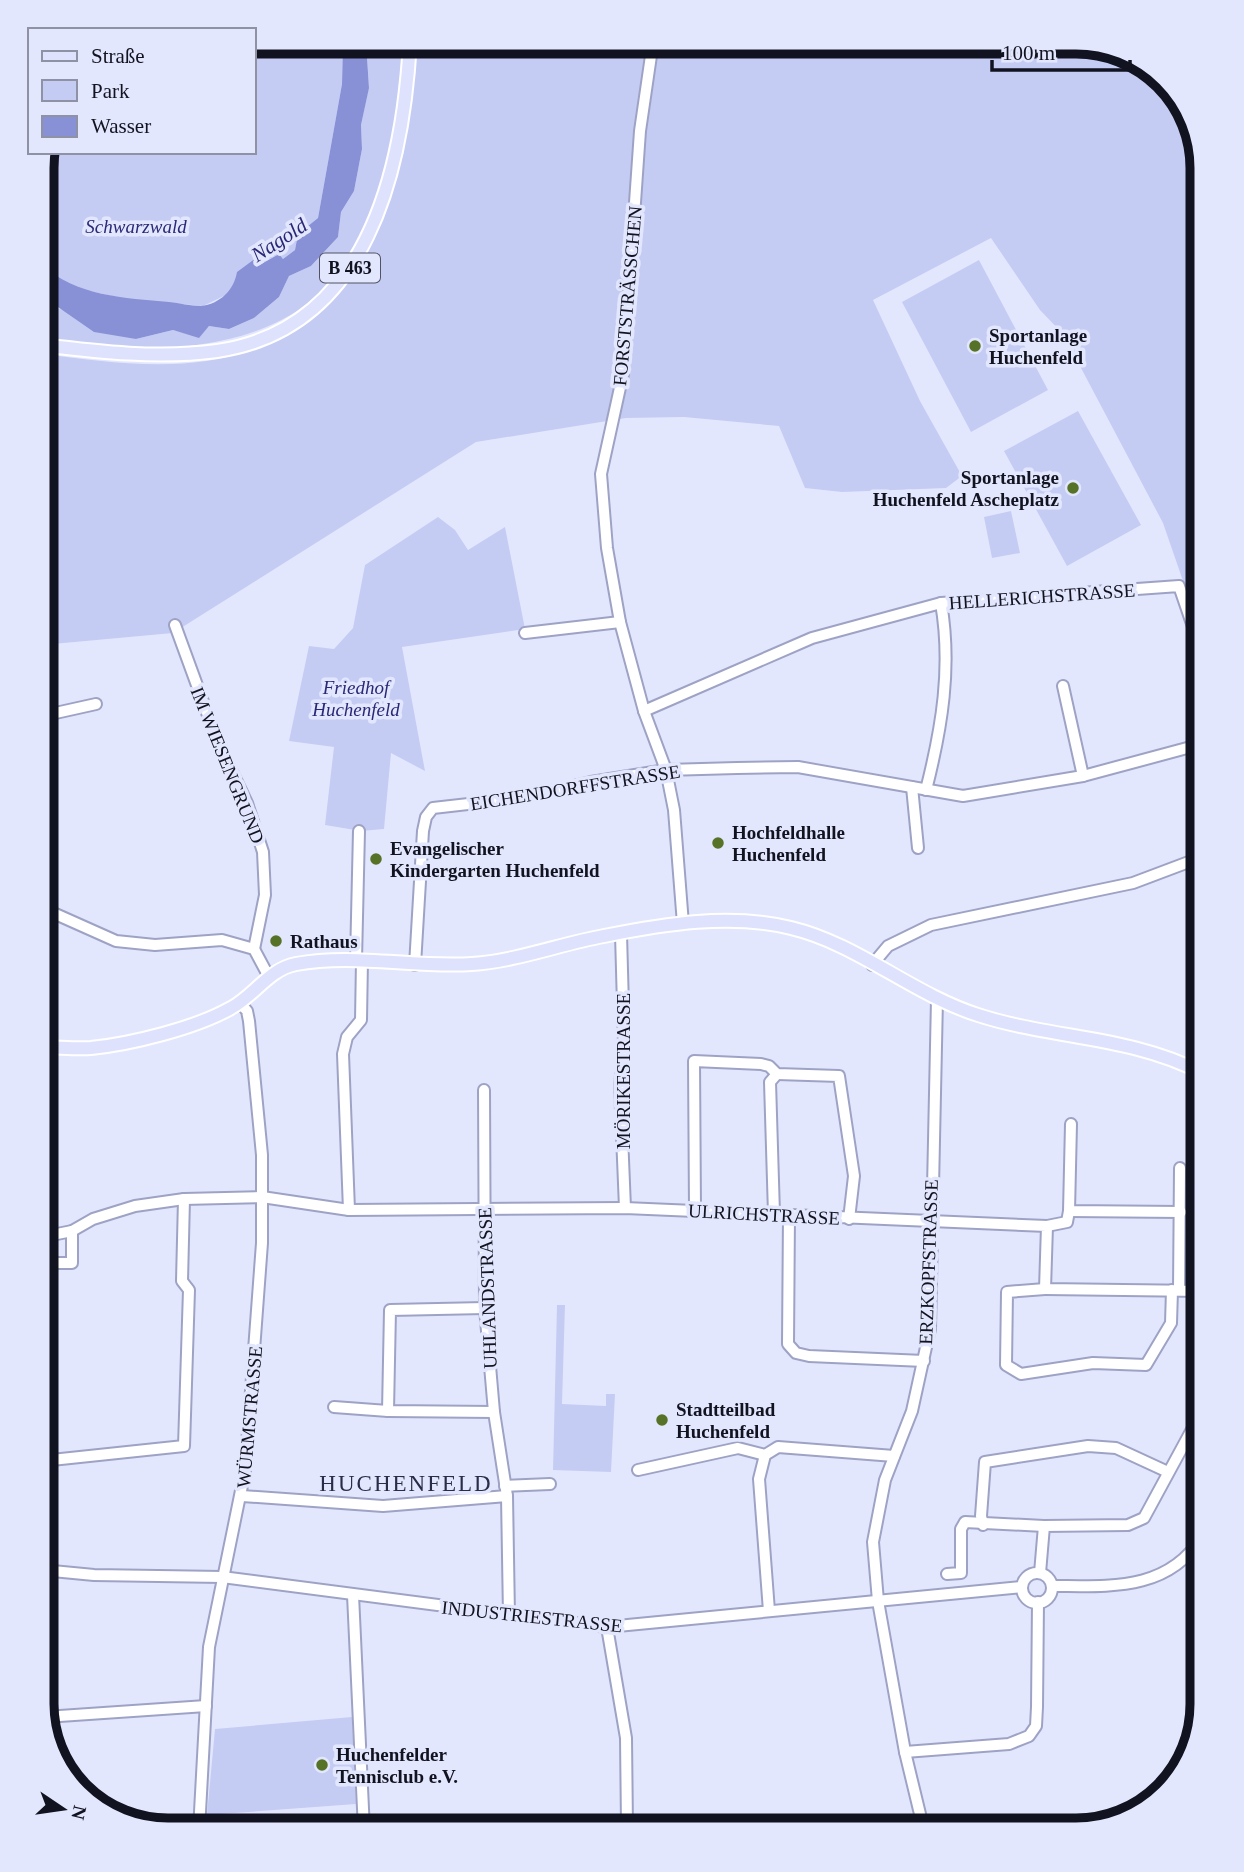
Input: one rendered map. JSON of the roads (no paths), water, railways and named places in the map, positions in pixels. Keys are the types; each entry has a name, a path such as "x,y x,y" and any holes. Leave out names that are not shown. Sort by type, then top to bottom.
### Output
{"main road":[{"name":"B 463","path":"54,346 142,354 218,351 273,332 315,305 349,270 379,213 400,130 409,54"},
{"path":"54,1047 91,1048 132,1040 213,1017 240,1003 269,977 300,963 359,960 415,965 473,964 514,958 621,934 729,919 794,929 849,951 937,999 979,1016 1148,1051 1190,1068"}],"street":[{"name":"FORSTSTRÄSSCHEN","path":"651,54 640,131 623,374 601,474 607,548 620,622 644,711 666,770 674,810 683,924"},
{"name":"HELLERICHSTRASSE","path":"644,711 812,638 941,603 1178,586 1190,620"},
{"path":"926,790 946,685 947,639 941,603"},
{"path":"526,633 620,622"},
{"name":"IM WIESENGRUND","path":"175,625 217,740 254,821 263,852 265,895 254,949"},
{"path":"1063,686 1083,776"},
{"path":"54,713 96,704"},
{"name":"EICHENDORFFSTRASSE","path":"415,965 423,831 426,817 433,808 521,798 590,782 666,770 798,767 963,796 1083,776 1190,747"},
{"path":"912,788 918,848"},
{"path":"349,1210 343,1054 347,1037 361,1020 359,831"},
{"path":"872,965 888,946 931,925 1133,883 1190,862"},
{"path":"54,913 116,941 155,945 222,940 254,949 269,977"},
{"name":"MÖRIKESTRASSE","path":"621,934 624,1042 620,1086 625,1208"},
{"name":"ERZKOPFSTRASSE","path":"918,1818 920,1814 905,1752 878,1601 873,1542 885,1480 912,1411 930,1329 930,1220 937,999"},
{"name":"WÜRMSTRASSE","path":"200,1818 209,1647 222,1577 242,1496 250,1420 262,1197 259,1121 249,1021 247,1011 240,1003"},
{"path":"695,1210 694,1061 769,1066 777,1074 839,1076 855,1176 849,1219"},
{"path":"774,1214 770,1082 777,1074"},
{"name":"UHLANDSTRASSE","path":"484,1090 485,1308 494,1412 506,1491 509,1616"},
{"path":"1045,1289 1047,1226 1067,1222 1069,1211 1071,1124"},
{"path":"1180,1168 1181,1212 1175,1290 1171,1323 1146,1365 1093,1363 1021,1374 1013,1372 1006,1365 1007,1292 1045,1289 1175,1290 1190,1291"},
{"name":"ULRICHSTRASSE","path":"54,1235 72,1231 93,1219 135,1206 184,1199 262,1197 349,1210 625,1208 1047,1226"},
{"path":"54,1460 184,1446 189,1290 182,1281 184,1199"},
{"path":"1069,1211 1181,1212"},
{"path":"789,1215 788,1344 796,1353 809,1356 924,1361"},
{"path":"54,1263 72,1262 72,1231"},
{"path":"388,1411 390,1310 485,1308"},
{"path":"334,1407 388,1411 494,1412"},
{"path":"961,1573 961,1529 965,1522 1044,1526 1137,1524 1144,1518 1190,1433"},
{"path":"983,1525 981,1516 985,1462 1088,1446 1116,1448 1168,1472"},
{"path":"769,1611 759,1479 765,1455 778,1447 894,1456"},
{"path":"638,1470 681,1458 738,1448 765,1455"},
{"path":"242,1496 383,1506 551,1484"},
{"path":"1040,1573 1044,1526"},
{"path":"1052,1586 1128,1585 1160,1575 1182,1563 1190,1553"},
{"name":"INDUSTRIESTRASSE","path":"54,1571 94,1575 222,1577 607,1627 1022,1587"},
{"path":"947,1574 975,1572"},
{"path":"1040,1573 1047,1577 1052,1586 1046,1599 1038,1602 1028,1600 1022,1587 1029,1575 1040,1573"},
{"path":"353,1595 363,1818"},
{"path":"905,1752 1009,1744 1029,1736 1036,1726 1038,1602"},
{"path":"607,1627 626,1738 626,1818"},
{"path":"55,1716 206,1706"}],"water":[{"path":"343,54 367,54 369,88 361,125 362,149 354,191 341,212 338,237 311,266 289,276 279,297 254,318 229,329 209,326 199,338 173,330 136,339 94,332 54,304 54,274 102,294 208,305 225,295 233,285 237,272 263,253 266,255 256,267 279,254 283,259 295,250 298,234 318,218 342,84"}],"place":[{"name":"Sportanlage Huchenfeld","path":"975,346"},
{"name":"Sportanlage Huchenfeld Ascheplatz","path":"1073,488"},
{"name":"Hochfeldhalle Huchenfeld","path":"718,843"},
{"name":"Evangelischer Kindergarten Huchenfeld","path":"376,859"},
{"name":"Rathaus","path":"276,941"},
{"name":"Stadtteilbad Huchenfeld","path":"662,1420"},
{"name":"Huchenfelder Tennisclub e.V.","path":"322,1765"}],"district":[{"name":"HUCHENFELD","path":"406,1483"}],"park label":[{"name":"Schwarzwald","path":"136,226"},
{"name":"Friedhof Huchenfeld","path":"356,698"}],"water label":[{"name":"Nagold","path":"279,240"}]}
